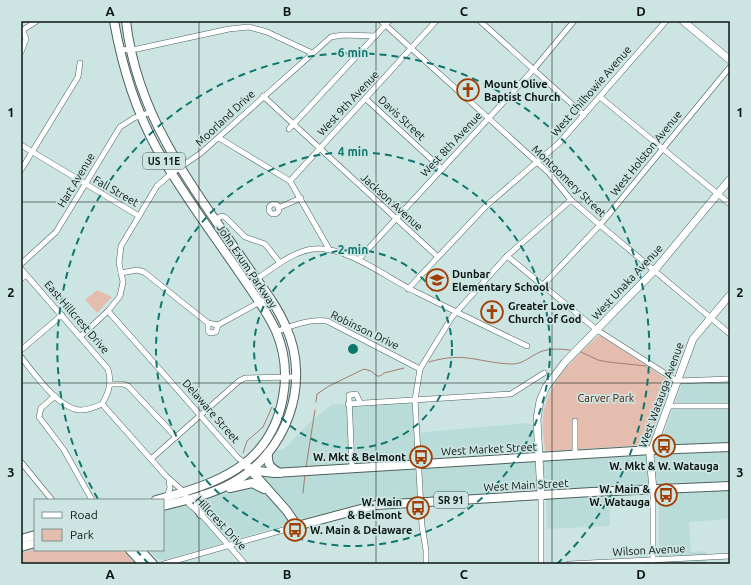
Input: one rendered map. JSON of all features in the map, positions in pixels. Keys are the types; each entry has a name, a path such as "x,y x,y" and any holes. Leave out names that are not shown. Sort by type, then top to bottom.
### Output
{"main road":[{"name":"John Exum Parkway","path":"114,21 131,90 154,144 259,303 276,332 281,348 285,377 280,413 274,426 248,467 233,483 219,490 203,495"},
{"name":"John Exum Parkway","path":"126,21 130,49 140,84 151,112 181,167 268,297 286,328 293,351 296,377 293,405 287,422 268,453 248,467 185,496"},
{"path":"683,21 730,60"},
{"name":"West Unaka Avenue","path":"541,496 537,419 540,401 546,387 565,362 654,271 730,179"},
{"name":"West Watauga Avenue","path":"653,490 650,455 693,339 730,295"},
{"name":"West Market Street","path":"248,467 266,473 280,473 652,450 730,447"},
{"path":"268,453 268,464 280,473"},
{"name":"Delaware Street","path":"248,467 287,512 297,526"},
{"path":"262,483 261,477 266,473"},
{"path":"219,490 252,483 256,484 272,495"},
{"name":"West Main Street","path":"297,526 366,507 422,502 730,486"},
{"path":"201,514 197,504 203,495"},
{"name":"US 11E","path":"160,499 167,497 203,495"},
{"name":"US 11E","path":"164,506 185,496"},
{"path":"21,539 34,535"},
{"path":"21,547 34,543"},
{"path":"131,551 143,564"},
{"path":"141,551 153,564"}],"street":[{"path":"21,52 26,39 22,31 37,21"},
{"name":"Montgomery Street","path":"380,21 387,23 411,48 557,181 571,200 730,334"},
{"name":"West 9th Avenue","path":"290,181 436,21"},
{"path":"480,21 584,115"},
{"name":"West 8th Avenue","path":"358,260 533,70 574,21"},
{"name":"West Chilhowie Avenue","path":"408,289 487,205 559,143 666,21"},
{"path":"292,127 387,23"},
{"path":"120,50 229,29 249,27 267,32 312,53"},
{"name":"Moorland Drive","path":"81,336 108,311 120,296 123,282 120,263 121,246 157,186 172,173 201,154 263,96 312,53 336,35 376,36"},
{"path":"21,170 78,77 80,63"},
{"name":"West Holston Avenue","path":"543,285 600,225 730,67"},
{"name":"Jackson Avenue","path":"263,96 292,127 319,149 438,257"},
{"path":"600,98 730,204"},
{"name":"Davis Street","path":"366,99 442,168"},
{"name":"Hart Avenue","path":"21,264 56,232 120,127 151,112"},
{"path":"219,138 290,181 329,249"},
{"name":"Fall Street","path":"21,145 85,185 139,216"},
{"path":"278,208 301,198"},
{"path":"426,564 426,550 422,526 422,502 415,400 420,369 452,318 507,256 571,200"},
{"path":"216,219 222,216 225,217 245,237 265,244 280,263"},
{"path":"247,285 280,263 301,252 313,249 329,249 358,260 408,289 527,346"},
{"path":"507,256 597,330 677,381 730,379"},
{"name":"East Hillcrest Drive","path":"21,268 108,369 110,384"},
{"path":"121,273 137,270 144,272 208,323 218,325 268,297"},
{"path":"21,279 26,274"},
{"name":"Delaware Street","path":"108,311 239,459 248,467"},
{"path":"21,350 62,315"},
{"name":"Robinson Drive","path":"276,332 306,321 327,321 420,369"},
{"path":"208,323 208,331 210,333 216,332 218,325"},
{"path":"21,357 55,396 64,404 80,411 89,410 102,404 107,396 110,384 123,384 128,386 176,437"},
{"path":"348,404 360,402 511,394 544,373"},
{"path":"151,459 239,381 245,378 296,377"},
{"path":"352,468 348,404 349,395 352,393 356,394 360,402"},
{"path":"55,396 41,408 39,416 64,450 91,499"},
{"name":"Hillcrest Drive","path":"102,404 243,563"},
{"path":"669,406 730,406"},
{"path":"575,421 575,455"},
{"path":"21,462 23,468 51,499"},
{"path":"167,497 170,488 169,479"},
{"name":"West Watauga Avenue","path":"653,490 653,562"},
{"path":"541,496 541,564"},
{"name":"West Main Street","path":"164,564 297,526"},
{"name":"Wilson Avenue","path":"569,564 653,562 730,556"}],"shaded area":[{"path":"730,381 730,519 689,522 691,552 706,551 707,564 659,564 659,486 610,487 610,526 547,529 546,491 375,501 306,518 289,519 285,525 164,560 158,559 150,551 164,551 164,510 204,499 246,485 249,477 260,467 273,461 272,456 275,451 284,449 311,421 333,404 354,405 410,402 412,403 415,433 527,423 533,425 535,451 545,453 647,446 661,442 682,383"}],"green space":[{"path":"97,290 112,297 97,313 85,300"},
{"name":"Carver Park","path":"598,336 601,336 671,382 648,445 545,451 543,417 550,393 563,372"},
{"path":"34,549 34,551 124,551 135,564 21,564 21,553"}],"waterway":[{"path":"429,362 442,359 472,358 516,364 544,351 555,349 570,350"},
{"path":"581,352 598,360 646,366"},
{"path":"316,402 317,394 329,386 364,369 371,371 377,376 380,376 384,373 404,368"},
{"path":"243,453 247,441 263,427 272,407"},
{"path":"306,467 315,410"},
{"path":"303,493 305,474"}],"place":[{"name":"Mount Olive Baptist Church","path":"468,90"},
{"name":"Dunbar Elementary School","path":"437,280"},
{"name":"Greater Love Church of God","path":"492,312"},
{"name":"W. Mkt & W. Watauga","path":"664,446"},
{"name":"W. Mkt & Belmont","path":"421,457"},
{"name":"W. Main & W. Watauga","path":"666,495"},
{"name":"W. Main & Belmont","path":"418,508"},
{"name":"W. Main & Delaware","path":"295,530"}]}
